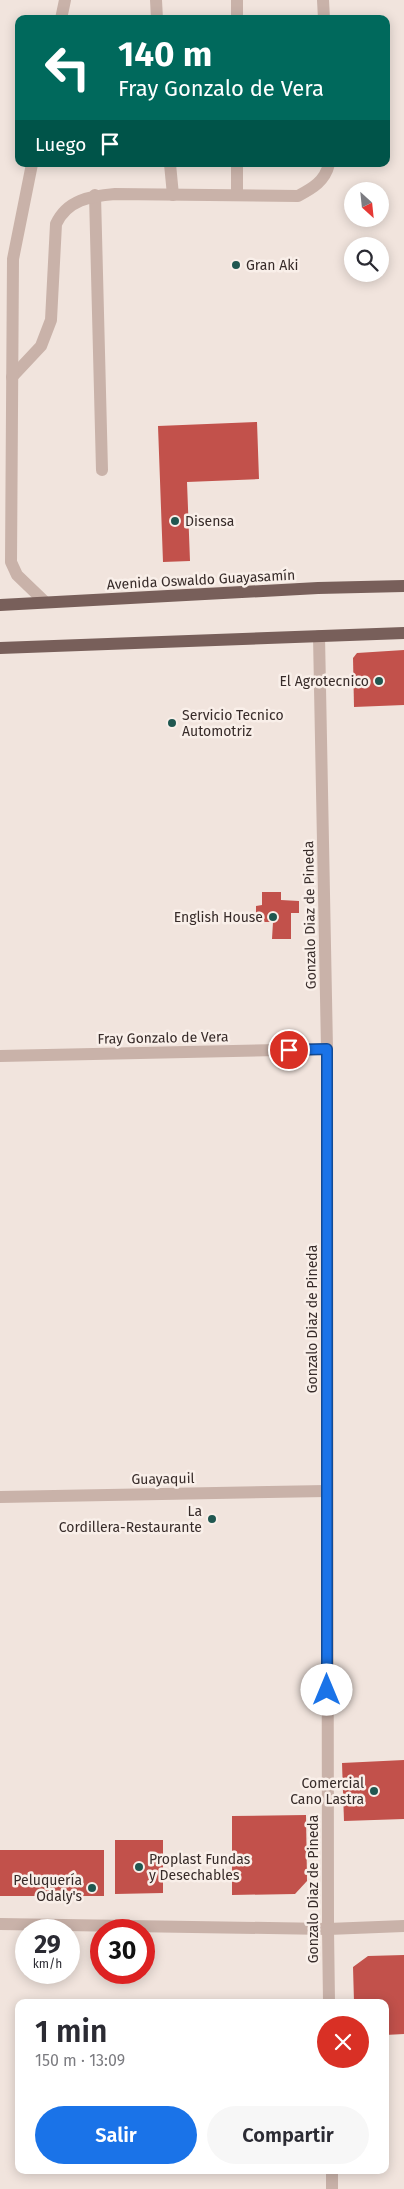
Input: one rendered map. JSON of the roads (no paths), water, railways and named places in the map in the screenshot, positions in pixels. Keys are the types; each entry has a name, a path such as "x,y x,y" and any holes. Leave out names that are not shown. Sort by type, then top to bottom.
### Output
{"main road":[{"name":"Avenida Oswaldo Guayasamín","path":"0,605 44,601 120,600 318,588 404,586"},
{"path":"0,648 404,632"}],"street":[{"path":"62,15 65,0"},
{"path":"156,0 157,15"},
{"path":"237,0 237,15"},
{"path":"323,0 324,15"},
{"path":"31,167 13,259 11,562 17,575 44,601"},
{"path":"170,167 173,195"},
{"path":"237,167 237,195"},
{"path":"12,377 41,346 51,320 56,224 61,213 73,204 96,195 298,196 315,187 327,173 328,167"},
{"path":"96,195 102,470"},
{"name":"Gonzalo Diaz de Pineda","path":"319,636 327,1049 326,1491 329,1999"},
{"name":"Fray Gonzalo de Vera","path":"0,1056 327,1049"},
{"name":"Guayaquil","path":"0,1496 326,1491"},
{"path":"0,1924 328,1929 404,1926"},
{"path":"332,2174 332,2189"}],"place":[{"name":"Gran Aki","path":"236,265"},
{"name":"Disensa","path":"175,521"},
{"name":"El Agrotecnico","path":"379,681"},
{"name":"Servicio Tecnico Automotriz","path":"172,723"},
{"name":"English House","path":"273,917"},
{"name":"La Cordillera-Restaurante","path":"212,1519"},
{"name":"Comercial Cano Lastra","path":"374,1791"},
{"name":"Proplast Fundas y Desechables","path":"139,1867"},
{"name":"Peluquería Odaly's","path":"92,1888"}]}
